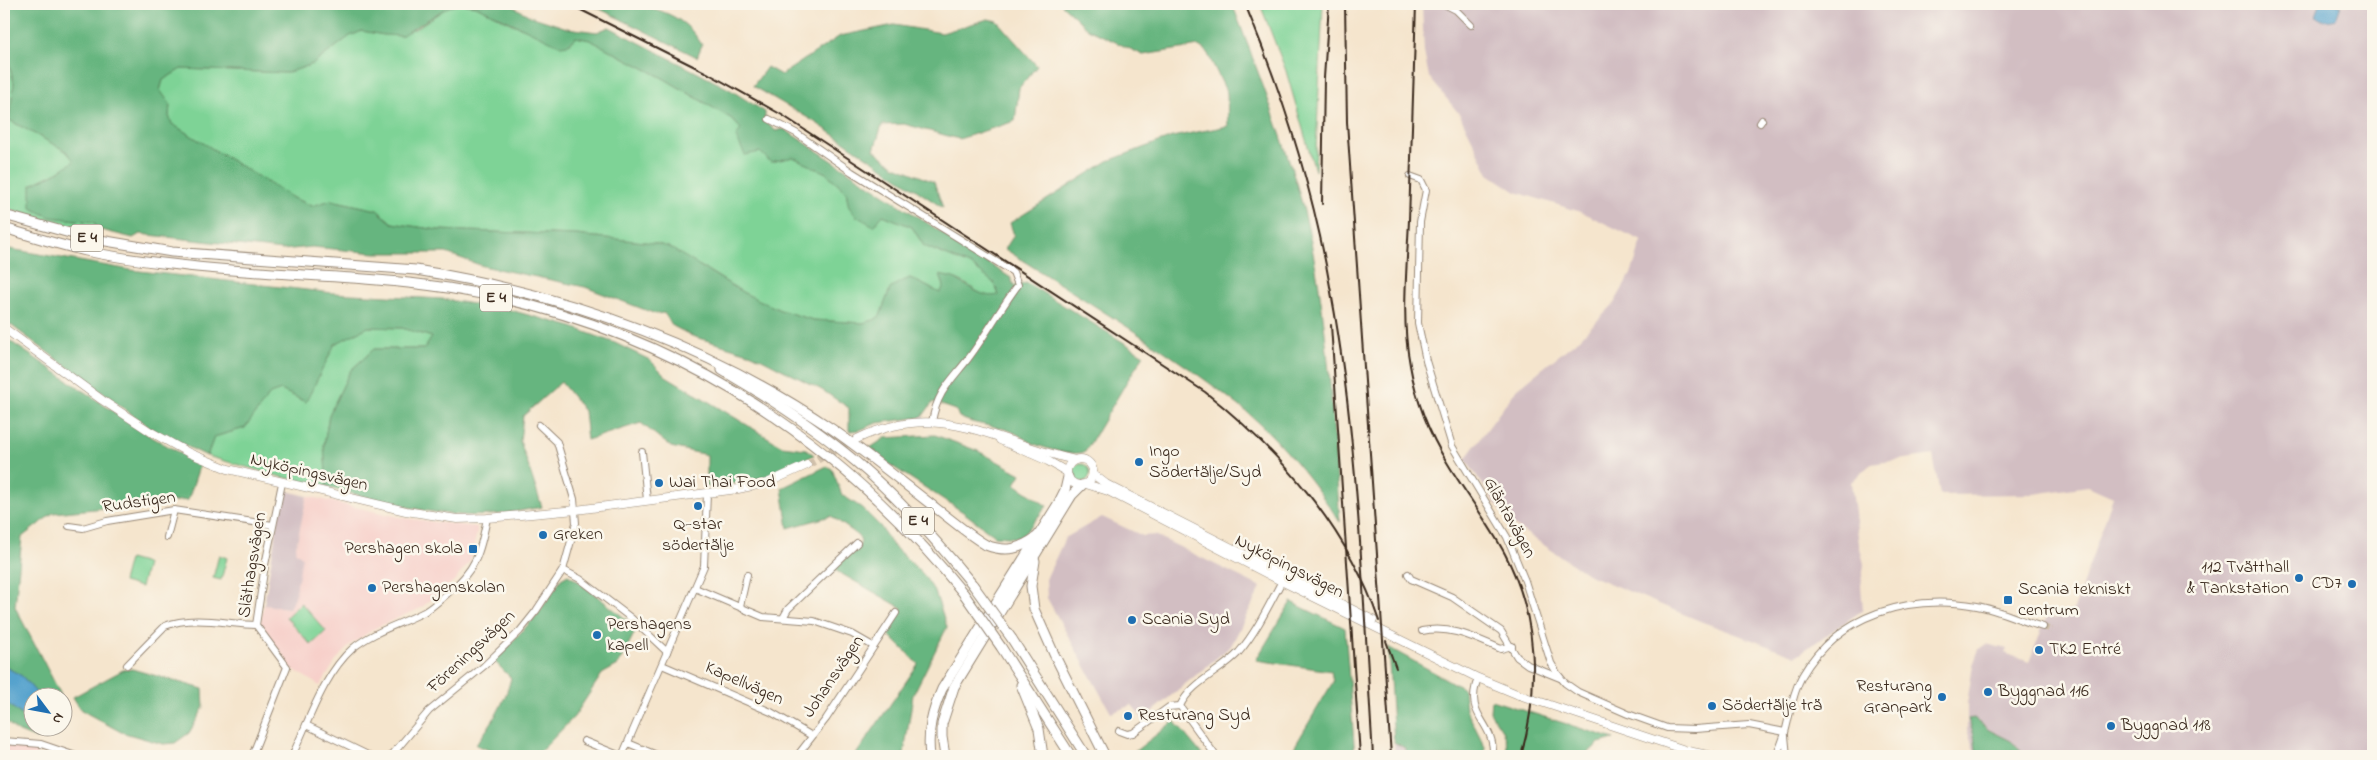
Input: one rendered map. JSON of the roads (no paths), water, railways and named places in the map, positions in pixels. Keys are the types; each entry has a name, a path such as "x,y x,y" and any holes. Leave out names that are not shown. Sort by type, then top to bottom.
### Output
{"highway":[{"name":"E 4","path":"4,215 88,238 172,252 416,270 451,276 517,289 577,306 673,344 714,365 777,403 841,449 896,499 933,537 974,586 1012,639 1086,756"},
{"name":"E 4","path":"4,228 87,251 171,264 449,288 513,301 618,334 709,376 770,413 817,447 884,505 920,542 964,594 1011,662 1071,756"},
{"path":"673,344 744,374 790,402 866,454 986,545 1011,550 1027,544 1038,536"},
{"path":"930,756 929,731 934,710 942,690 1058,504 1065,490 1068,474"},
{"path":"945,756 942,724 954,687 1072,495 1084,485"},
{"path":"1040,549 1031,581 1034,608 1054,654 1105,756"},
{"path":"1011,662 1039,729 1043,756"}],"main road":[{"name":"Nyköpingsvägen","path":"4,328 102,400 189,454 228,469 406,511 457,519 576,510 707,494 767,483 807,465"},
{"path":"857,439 880,429 905,424 932,422 976,429 1049,454 1075,460 1082,459 1093,468 1093,474 1084,485 1073,483 1068,474 1048,460 976,429"},
{"path":"1068,474 1069,465 1075,460"},
{"name":"Nyköpingsvägen","path":"1093,474 1102,481 1283,578"},
{"name":"Nyköpingsvägen","path":"1084,485 1116,496 1283,578 1478,678 1520,695 1688,751 1713,756"},
{"path":"1764,756 1778,756"}],"street":[{"path":"1444,4 1456,10 1471,25"},
{"path":"769,119 796,133 860,177 1013,272 1018,285 968,359 943,389 935,405 932,422"},
{"name":"Gläntavägen","path":"1410,176 1421,180 1426,190 1420,222 1418,323 1426,361 1448,434 1463,466 1509,542 1536,613 1551,663 1560,678 1571,688 1588,697 1668,728 1695,730 1749,725 1785,732"},
{"name":"Föreningsvägen","path":"391,756 429,711 484,666 520,631 536,611 563,570 576,523 576,510 557,442 539,425"},
{"path":"642,452 647,500"},
{"name":"Släthagsvägen","path":"252,756 287,667 256,625 282,483"},
{"path":"584,741 622,756 704,566 707,494"},
{"path":"167,537 174,510"},
{"name":"Rudstigen","path":"69,526 83,528 107,521 174,510 273,525"},
{"path":"292,756 330,676 340,662 354,647 381,630 425,611 469,573 476,561 487,518"},
{"path":"783,618 788,610 857,543"},
{"path":"563,570 580,579 631,618 667,652"},
{"path":"1408,574 1412,579 1452,597 1501,631 1512,646 1517,657 1528,665 1560,678"},
{"path":"740,606 748,575"},
{"path":"1180,706 1186,694 1239,652 1258,623 1283,578"},
{"path":"695,588 740,606 763,618 814,621 852,634 873,646"},
{"path":"1778,756 1794,693 1812,660 1835,637 1867,616 1898,606 1936,602 1978,606 2042,627"},
{"name":"Johansvägen","path":"797,756 896,613"},
{"path":"127,665 165,626 173,623 203,622 256,625"},
{"path":"1422,631 1436,628 1454,630 1501,649 1512,646"},
{"name":"Kapellvägen","path":"662,665 772,712 812,736"},
{"path":"1478,678 1473,701 1492,737 1494,744 1493,756"},
{"path":"1119,731 1127,734 1133,733 1169,707 1180,706"},
{"path":"1180,706 1216,756"},
{"path":"306,725 370,756"},
{"path":"1785,732 1787,756"},
{"path":"4,742 41,744 76,756"},
{"path":"628,743 659,756"}],"water":[{"path":"2320,4 2341,4 2336,19 2326,21 2316,16"},
{"path":"4,666 22,676 32,688 22,688 22,715 4,701"}],"tunnel":[{"path":"807,465 854,440"},
{"path":"2043,627 2052,630"}],"railway":[{"path":"569,4 709,74 782,115 1205,392 1259,440 1309,494 1349,555 1366,587 1379,621"},
{"path":"1245,4 1273,74 1307,182 1331,292 1348,407 1354,465 1373,756"},
{"path":"1322,204 1324,78 1329,4"},
{"path":"1345,4 1347,122 1391,756"},
{"path":"1416,4 1405,293 1407,347 1416,391 1429,429 1441,453 1505,554 1516,578 1524,603 1530,628 1533,679 1531,705 1521,756"},
{"path":"1331,325 1360,756"},
{"path":"1386,641 1396,668"}],"place":[{"name":"Ingo Södertälje/Syd","path":"1139,462"},
{"name":"Wai Thai Food","path":"659,483"},
{"name":"Q-star södertälje","path":"698,506"},
{"name":"Greken","path":"543,535"},
{"name":"Pershagen skola","path":"473,549"},
{"name":"112 Tvätthall & Tankstation","path":"2299,578"},
{"name":"CD7","path":"2352,584"},
{"name":"Pershagenskolan","path":"372,588"},
{"name":"Scania tekniskt centrum","path":"2008,600"},
{"name":"Scania Syd","path":"1132,620"},
{"name":"Pershagens kapell","path":"597,635"},
{"name":"TK2 Entré","path":"2039,650"},
{"name":"Byggnad 116","path":"1988,692"},
{"name":"Resturang Granpark","path":"1942,697"},
{"name":"Södertälje trä","path":"1712,706"},
{"name":"Resturang Syd","path":"1128,716"},
{"name":"Byggnad 118","path":"2111,726"}]}
